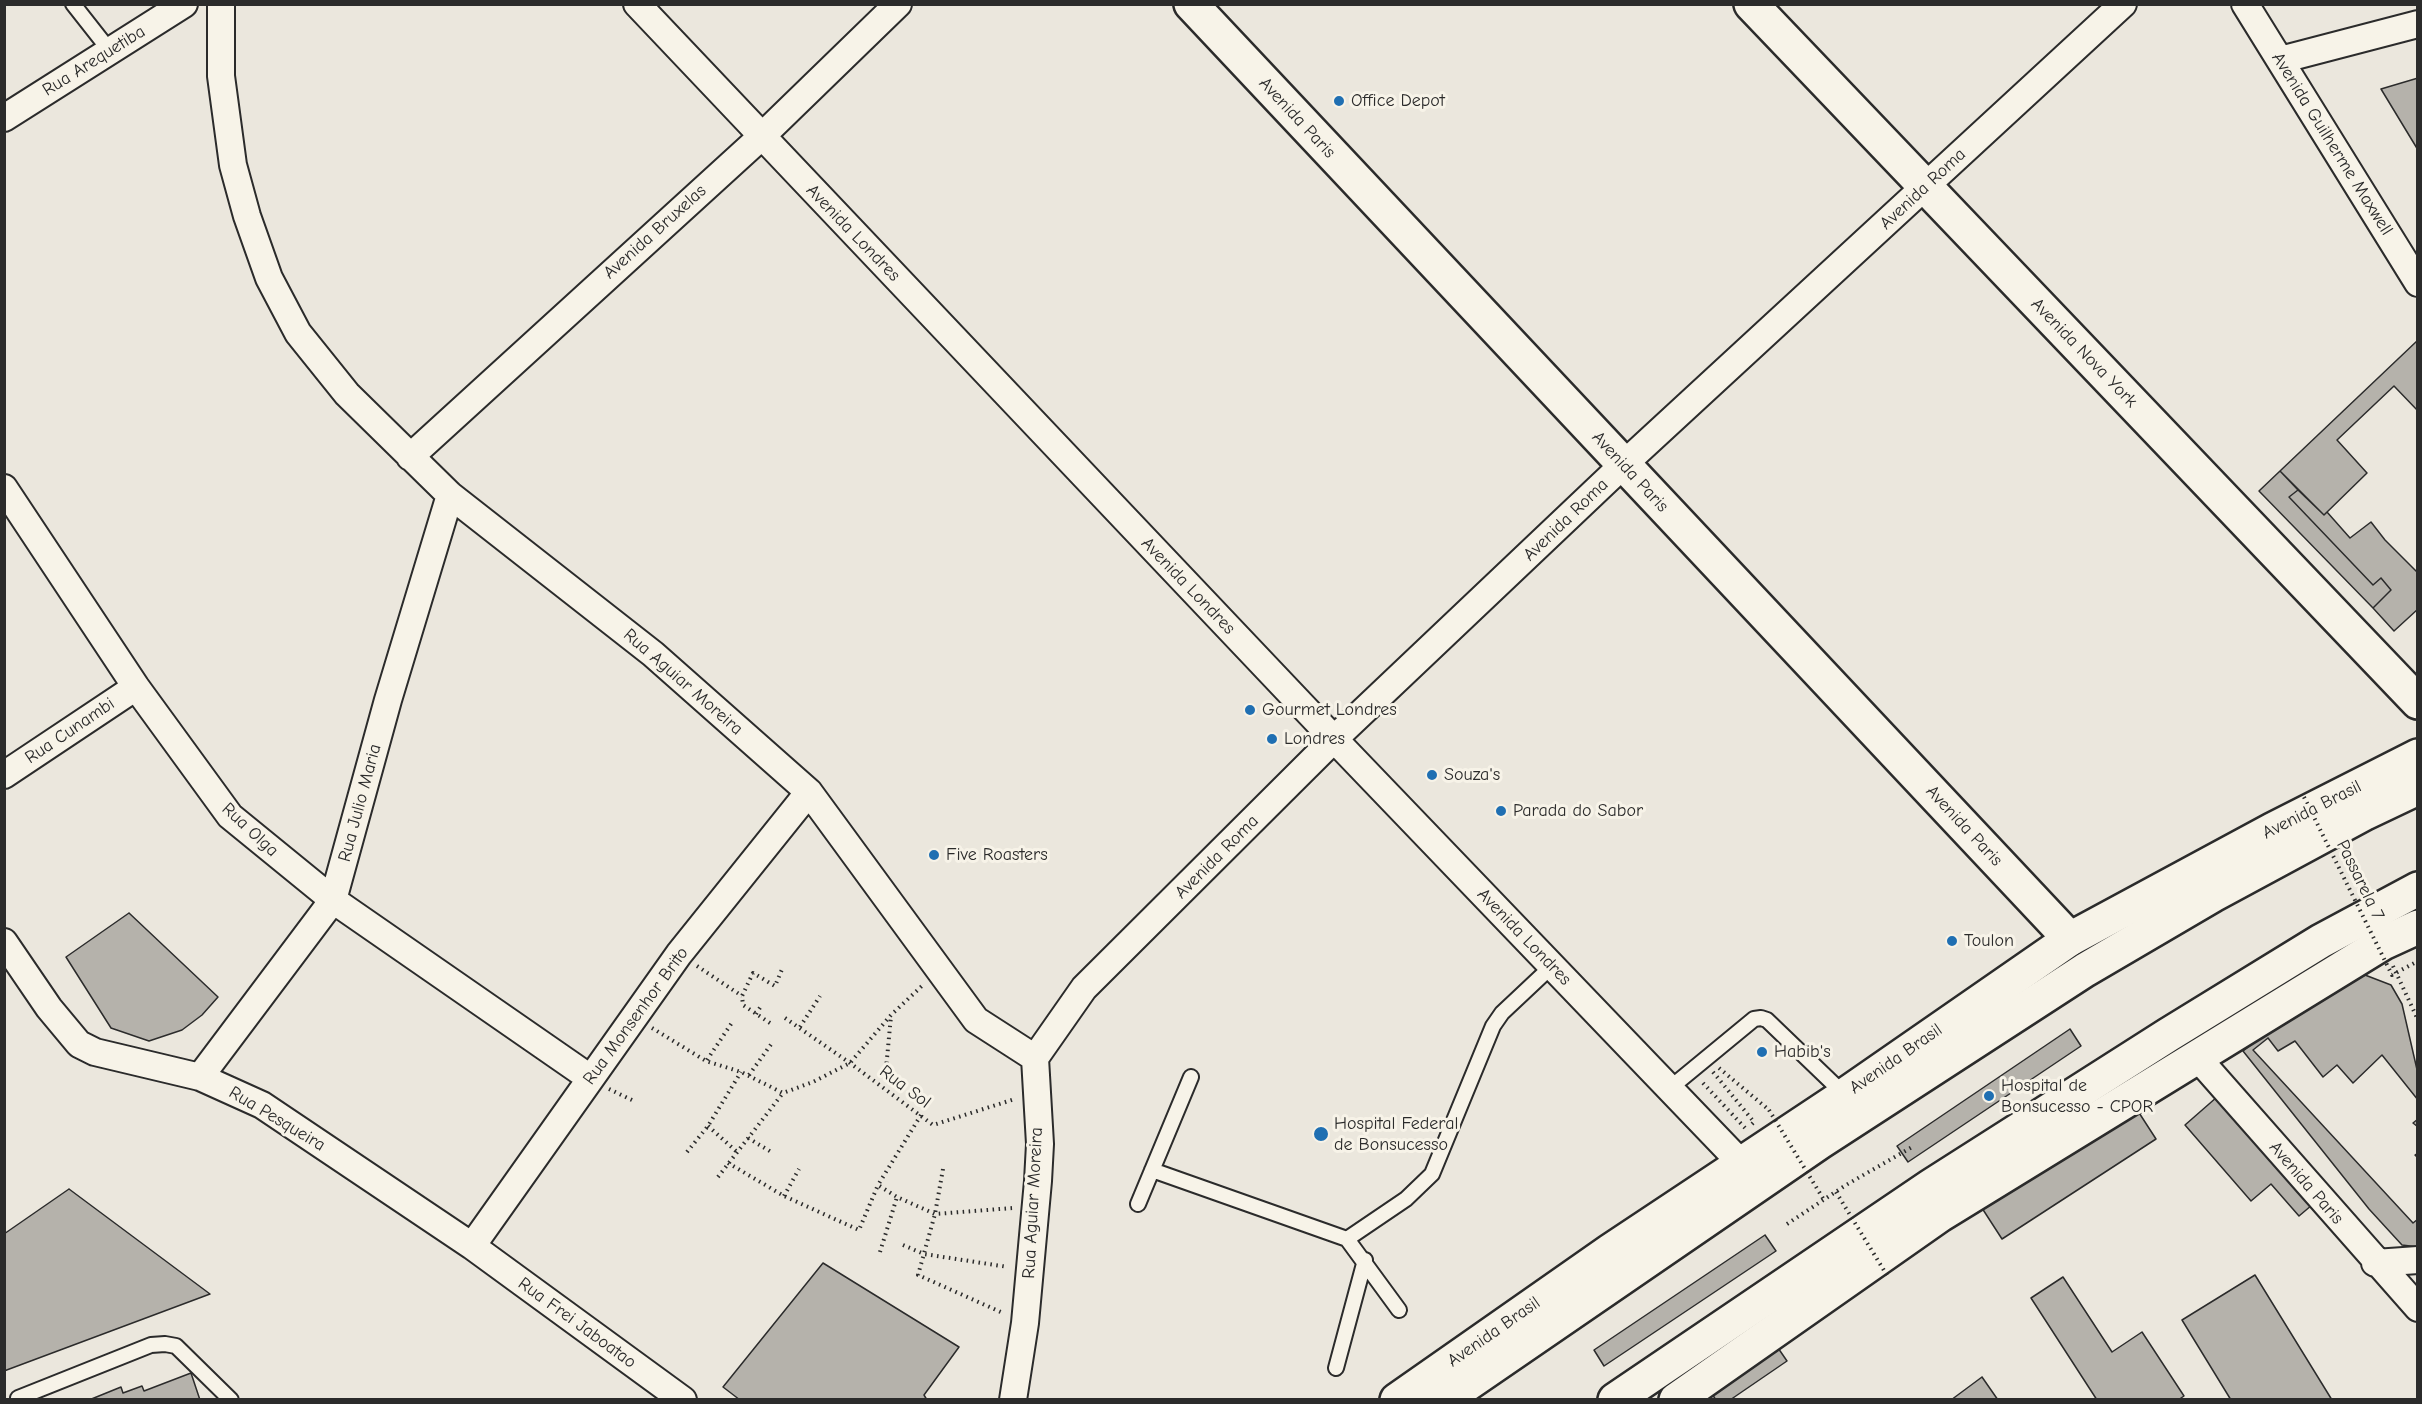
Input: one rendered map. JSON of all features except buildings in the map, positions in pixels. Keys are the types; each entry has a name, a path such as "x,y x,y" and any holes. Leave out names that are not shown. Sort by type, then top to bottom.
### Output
{"main road":[{"name":"Avenida Paris","path":"1191,4 2070,939"},
{"name":"Avenida Nova York","path":"1751,4 2418,702"},
{"name":"Avenida Brasil","path":"1397,1400 1610,1251 1845,1095 2070,939 2272,830 2418,756"},
{"name":"Avenida Brasil","path":"1444,1400 1820,1142 2085,969 2223,890 2365,813 2418,788"},
{"path":"1615,1400 1931,1186 2168,1035 2321,941 2418,890"},
{"path":"1676,1400 1940,1215 2383,943 2418,927"}],"street":[{"name":"Rua Arequetiba","path":"4,118 184,4"},
{"name":"Rua Aguiar Moreira","path":"221,4 222,76 226,126 247,216 269,278 305,342 347,394 450,495 653,654 809,792 976,1020 1035,1058 1040,1144 1017,1396"},
{"name":"Avenida Londres","path":"637,4 1334,740 1742,1164"},
{"name":"Avenida Bruxelas","path":"410,457 761,137 898,4"},
{"name":"Avenida Roma","path":"1035,1058 1084,988 1334,740 1623,465 2123,4"},
{"name":"Avenida Guilherme Maxwell","path":"2245,4 2418,283"},
{"path":"2280,60 2418,24"},
{"name":"Rua Olga","path":"4,488 136,687 230,816 333,900 599,1083"},
{"name":"Rua Julio Maria","path":"200,1077 333,900 388,700 450,495"},
{"name":"Rua Cunambi","path":"4,775 136,687"},
{"name":"Rua Monsenhor Brito","path":"472,1246 599,1083 635,1018 679,954 809,792"},
{"name":"Rua Pesqueira","path":"4,942 49,1008 79,1044 95,1052 200,1077 262,1106 472,1246"},
{"name":"Avenida Paris","path":"2196,1056 2375,1263 2418,1308"},
{"name":"Rua Frei Jaboatao","path":"472,1246 683,1400"},
{"path":"2375,1263 2418,1260"}],"lane":[{"path":"73,4 110,51"},
{"path":"1347,1239 1406,1199 1432,1174 1493,1026 1502,1013 1552,966"},
{"path":"1675,1095 1754,1019 1761,1018 1767,1020 1845,1095"},
{"path":"1138,1204 1191,1077"},
{"path":"1152,1170 1347,1239 1365,1260 1399,1310"},
{"path":"1336,1368 1365,1260"},
{"path":"17,1399 152,1345 165,1344 176,1346 231,1400"}],"path":[{"name":"Passarela 7","path":"2304,797 2392,975 2418,961"},
{"path":"2383,943 2418,1020"},
{"path":"679,954 742,996"},
{"path":"771,1023 743,1005 742,996 753,973 775,986 783,967"},
{"path":"718,1177 783,1093 813,1082 850,1063 891,1015 938,971"},
{"path":"800,1028 820,996"},
{"path":"756,1014 762,1006"},
{"path":"886,1069 891,1015"},
{"path":"635,1018 706,1060 741,1072 783,1093"},
{"name":"Rua Sol","path":"785,1018 933,1125 1037,1092"},
{"path":"706,1060 733,1021"},
{"path":"749,1076 772,1043"},
{"path":"1675,1095 1701,1081 1746,1130 1754,1122 1710,1069 1714,1064 1769,1110 1824,1200"},
{"path":"687,1152 708,1126 741,1072"},
{"name":"Rua Monsenhor Brito","path":"599,1083 636,1102"},
{"path":"728,1163 784,1196 859,1230 878,1185 921,1115"},
{"path":"708,1126 737,1152"},
{"path":"748,1138 773,1153"},
{"path":"1787,1224 1846,1185 1912,1147"},
{"path":"784,1196 799,1169"},
{"path":"943,1169 935,1214 918,1275 1025,1323"},
{"path":"878,1185 897,1197 935,1214 1036,1207"},
{"path":"1836,1192 1888,1277"},
{"path":"880,1252 897,1197"},
{"path":"903,1245 924,1254 1030,1270"}],"place":[{"name":"Office Depot","path":"1339,101"},
{"name":"Gourmet Londres","path":"1250,710"},
{"name":"Londres","path":"1272,739"},
{"name":"Souza's","path":"1432,775"},
{"name":"Parada do Sabor","path":"1501,811"},
{"name":"Five Roasters","path":"934,855"},
{"name":"Toulon","path":"1952,941"},
{"name":"Habib's","path":"1762,1052"},
{"name":"Hospital de Bonsucesso - CPOR","path":"1989,1096"},
{"name":"Hospital Federal de Bonsucesso","path":"1321,1134"}]}
